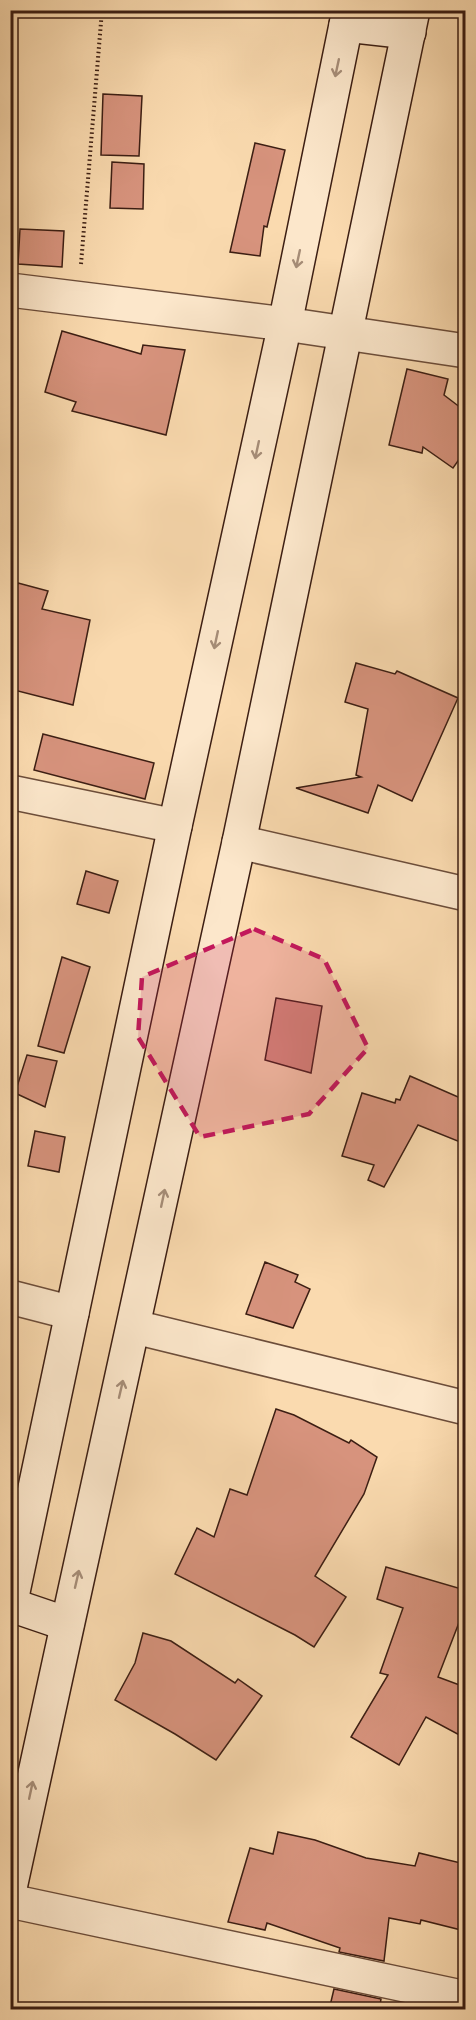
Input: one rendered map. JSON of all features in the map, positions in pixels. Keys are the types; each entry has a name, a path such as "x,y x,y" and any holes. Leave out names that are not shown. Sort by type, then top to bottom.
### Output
{"main road":[{"path":"10,1888 240,842 411,21 347,18 285,324 175,826 11,1605 67,1624"},
{"path":"10,290 285,324 465,351"},
{"path":"10,792 175,826"},
{"path":"240,842 465,894"},
{"path":"10,1297 72,1313"},
{"path":"135,1327 465,1408"},
{"path":"10,1901 465,1998"}],"path":[{"path":"78,299 102,10"}],"highlighted area":[{"path":"254,929 324,959 368,1048 309,1114 200,1137 138,1037 142,977"}],"building":[{"path":"103,94 142,96 139,156 101,155"},
{"path":"255,143 285,150 267,227 264,226 260,256 230,252"},
{"path":"112,162 144,164 143,209 110,208"},
{"path":"20,229 64,231 62,267 18,264"},
{"path":"62,331 141,354 143,345 185,350 166,435 72,411 76,402 45,392"},
{"path":"407,369 448,379 444,395 465,411 465,451 453,468 423,447 422,453 389,445"},
{"path":"18,583 48,591 42,609 90,620 73,705 10,689 10,602 13,602"},
{"path":"356,663 395,674 397,671 458,698 412,801 378,785 368,813 296,788 361,777 356,775 368,709 345,702"},
{"path":"43,734 154,763 145,799 34,770"},
{"path":"86,871 118,881 109,913 77,904"},
{"path":"62,957 90,967 64,1053 38,1046"},
{"path":"276,998 322,1006 311,1073 265,1060"},
{"path":"27,1055 57,1061 45,1107 15,1093"},
{"path":"410,1076 465,1100 465,1144 418,1125 384,1187 368,1180 374,1165 342,1156 362,1093 395,1103 396,1099 400,1100"},
{"path":"35,1131 65,1137 59,1172 28,1166"},
{"path":"265,1262 298,1275 295,1282 310,1289 293,1328 246,1314"},
{"path":"276,1409 294,1415 349,1443 351,1440 377,1457 364,1494 315,1576 346,1597 314,1647 175,1574 197,1528 214,1537 230,1489 247,1495"},
{"path":"386,1567 465,1590 465,1607 438,1677 465,1687 465,1738 426,1717 399,1765 351,1737 388,1675 380,1673 403,1608 377,1599"},
{"path":"143,1633 171,1641 235,1683 238,1679 262,1696 216,1760 115,1700 135,1663"},
{"path":"278,1832 315,1840 366,1858 415,1866 419,1853 465,1864 465,1931 421,1920 420,1924 389,1918 384,1961 339,1952 340,1948 267,1923 265,1930 228,1922 250,1848 273,1854"},
{"path":"334,1989 381,1999 379,2010 329,2010"}]}
